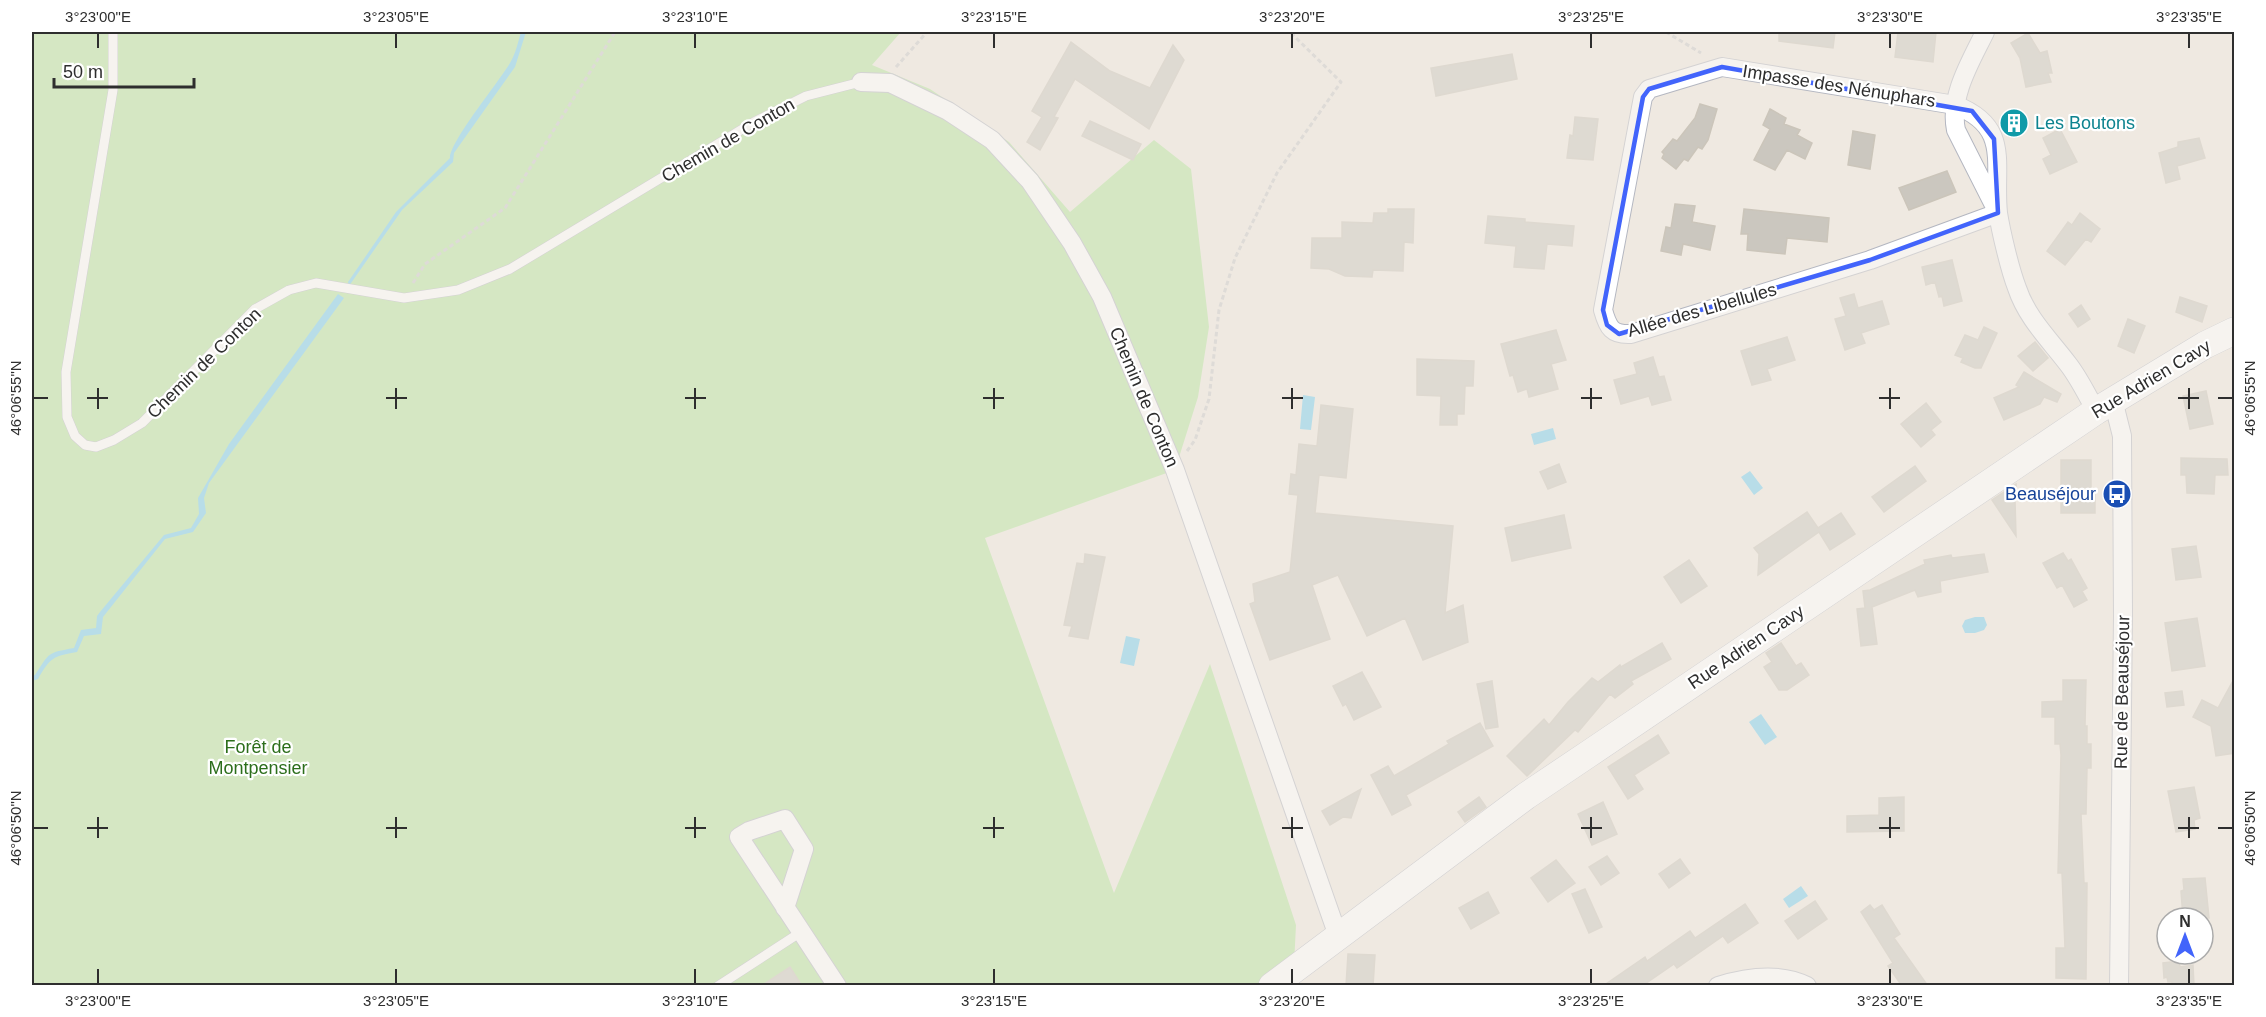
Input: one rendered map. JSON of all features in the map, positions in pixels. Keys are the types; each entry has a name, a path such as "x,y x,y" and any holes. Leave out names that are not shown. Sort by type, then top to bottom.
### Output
{"main road":[{"name":"Rue Adrien Cavy","path":"1272,986 1534,790 2104,406 2205,345 2235,331"}],"street":[{"path":"1986,32 1968,67 1953,117 1956,130 1998,213"},
{"name":"Impasse des Nénuphars","path":"1722,67 1955,105 1972,111 1986,123 1994,139 1997,152 1998,213"},
{"name":"Allée des Libellules","path":"1722,67 1649,88 1643,97 1603,310 1607,325 1619,334 1631,334 1870,260 1998,213"},
{"name":"Chemin de Conton","path":"861,82 890,83 948,111 992,141 1030,181 1072,243 1101,297 1175,470 1338,936"},
{"name":"Rue de Beauséjour","path":"1998,213 2017,288 2030,316 2104,406 2121,436 2123,616 2119,986"},
{"path":"785,908 804,849 785,819 748,831 739,837 785,908 837,986"},
{"path":"1718,986 1755,977 1778,978 1807,986"}],"lane":[{"name":"Chemin de Conton","path":"113,32 113,90 66,372 67,417 75,436 85,445 96,447 114,440 142,423 255,309 289,290 316,283 404,298 458,290 510,269 754,122 806,96 861,82"},
{"path":"718,986 801,932"}],"path":[{"path":"404,298 425,264 506,208 615,32"},
{"path":"890,83 896,67 927,32"},
{"path":"1175,470 1195,440 1209,399 1219,310 1235,258 1277,173 1341,82 1290,32"},
{"path":"1666,32 1722,67"}],"highlighted area":[{"path":"1722,67 1972,111 1994,139 1998,213 1870,260 1619,334 1607,325 1603,310 1643,97 1649,89"}],"green space":[{"name":"Forêt de Montpensier","path":"32,32 901,32 872,65 930,89 1009,142 1070,212 1154,140 1191,169 1209,327 1198,397 1175,470 985,538 1114,893 1210,664 1296,925 1293,985 32,985"}],"water":[{"path":"521,32 526,32 515,67 454,153 453,162 402,210 349,286 348,282 396,212 450,158 466,125 510,63"},
{"path":"338,294 344,298 209,483 204,498 206,513 193,532 165,539 103,617 101,634 84,636 77,652 53,659 38,679 32,681 32,676 50,655 74,648 81,630 96,628 97,616 164,535 191,528 199,514 198,498 229,444"},
{"path":"1303,395 1315,397 1311,430 1300,429"},
{"path":"1553,428 1556,439 1534,445 1531,434"},
{"path":"1750,471 1763,488 1754,495 1741,477"},
{"path":"1984,617 1987,625 1984,630 1965,633 1962,626 1965,620"},
{"path":"1126,636 1140,639 1134,666 1120,663"},
{"path":"1761,714 1777,737 1765,745 1749,722"},
{"path":"1801,886 1808,896 1789,908 1783,899"}],"building":[{"path":"1779,32 1835,32 1833,48 1779,41"},
{"path":"1898,32 1936,32 1933,62 1895,57"},
{"path":"2028,33 2040,53 2047,51 2052,73 2048,73 2051,82 2026,87 2020,58 2011,43"},
{"path":"1071,42 1110,71 1150,88 1173,45 1184,60 1149,129 1075,79 1054,117 1058,118 1040,150 1027,142 1042,117 1032,111"},
{"path":"1512,54 1517,79 1436,96 1431,68"},
{"path":"1700,104 1717,109 1708,140 1702,149 1698,147 1688,161 1684,159 1676,169 1662,158 1664,154 1662,152 1673,139 1677,141 1695,118"},
{"path":"1770,109 1786,118 1784,124 1800,130 1797,135 1812,143 1805,159 1787,150 1775,170 1754,160 1770,129 1763,125"},
{"path":"1575,117 1598,119 1593,160 1567,158"},
{"path":"1090,121 1141,144 1133,160 1082,136"},
{"path":"2060,129 2077,162 2050,174 2043,159 2051,155 2043,138"},
{"path":"1853,131 1875,135 1870,169 1848,165"},
{"path":"2199,138 2205,158 2177,166 2180,179 2166,183 2159,153 2178,147 2178,142"},
{"path":"1947,171 1956,192 1909,210 1899,188"},
{"path":"1675,204 1695,206 1692,222 1715,226 1710,250 1683,244 1681,255 1661,251 1666,227 1671,228"},
{"path":"1388,209 1414,209 1413,243 1404,242 1403,271 1373,270 1372,277 1345,276 1329,269 1311,268 1312,238 1342,238 1342,222 1373,223 1374,213 1388,213"},
{"path":"1744,209 1829,218 1827,242 1787,238 1785,254 1747,250 1748,234 1741,234"},
{"path":"2080,213 2100,229 2091,242 2086,239 2065,265 2047,251 2068,222 2072,225"},
{"path":"1488,216 1574,226 1572,246 1547,244 1544,269 1514,267 1516,246 1485,243"},
{"path":"1952,260 1962,301 1944,306 1935,282 1926,285 1922,267"},
{"path":"1854,294 1858,308 1882,301 1889,324 1861,333 1865,343 1845,350 1835,319 1846,316 1840,298"},
{"path":"2180,297 2207,306 2202,322 2176,312"},
{"path":"2081,305 2090,319 2078,327 2069,314"},
{"path":"2128,319 2145,326 2134,353 2118,346"},
{"path":"1984,327 1997,333 1981,368 1975,368 1961,362 1963,358 1955,355 1965,335 1978,340"},
{"path":"1556,330 1566,360 1551,364 1558,389 1529,397 1527,389 1518,392 1513,375 1510,376 1501,344"},
{"path":"1787,337 1795,360 1767,369 1771,380 1752,385 1741,351"},
{"path":"2035,342 2048,358 2033,371 2018,356"},
{"path":"1653,357 1659,377 1664,376 1671,400 1652,405 1649,396 1621,404 1614,380 1637,374 1634,363"},
{"path":"1417,359 1474,361 1473,386 1465,386 1464,414 1457,414 1457,425 1440,425 1441,396 1417,395"},
{"path":"2024,372 2061,394 2057,402 2044,397 2040,404 2004,420 1994,398 2019,387 2016,385"},
{"path":"2206,391 2213,424 2190,429 2183,396"},
{"path":"1926,403 1941,422 1931,430 1935,435 1921,447 1901,424"},
{"path":"1321,405 1353,409 1346,478 1319,475 1315,513 1453,526 1445,613 1463,605 1468,642 1423,660 1405,618 1367,636 1338,575 1312,585 1330,639 1270,660 1250,604 1255,602 1253,584 1290,572 1298,495 1289,494 1291,474 1296,475 1299,444 1317,446"},
{"path":"2181,458 2227,459 2228,475 2215,475 2214,494 2187,493 2186,475 2181,475"},
{"path":"2061,460 2091,460 2091,495 2095,495 2095,513 2061,513"},
{"path":"1559,464 1566,482 1548,489 1540,472"},
{"path":"1915,466 1926,481 1884,512 1872,497"},
{"path":"2016,484 2017,498 2015,500 2016,536 1992,500"},
{"path":"1807,512 1818,528 1841,513 1855,534 1830,550 1819,532 1758,575 1759,554 1754,548"},
{"path":"1564,515 1571,548 1512,561 1505,528"},
{"path":"2196,546 2201,577 2176,580 2172,549"},
{"path":"2063,553 2068,561 2071,559 2087,588 2082,591 2087,600 2074,607 2062,585 2057,588 2043,563"},
{"path":"1085,554 1105,557 1088,639 1069,636 1072,626 1064,625 1077,563 1084,564"},
{"path":"1984,554 1988,572 1940,581 1941,592 1918,597 1915,590 1872,607 1877,644 1861,646 1857,609 1865,608 1863,591 1870,590 1925,564 1924,560 1951,555 1952,558"},
{"path":"1689,560 1707,586 1681,603 1664,577"},
{"path":"2197,618 2205,666 2172,671 2165,623"},
{"path":"1662,643 1671,659 1631,681 1633,684 1615,698 1610,694 1578,732 1575,730 1527,776 1507,756 1544,719 1549,725 1592,678 1598,682 1620,665 1621,667"},
{"path":"1781,643 1796,666 1801,663 1809,675 1787,690 1779,690 1764,667 1772,662 1766,653"},
{"path":"1362,672 1381,707 1354,720 1346,704 1343,706 1333,686"},
{"path":"2235,677 2235,753 2216,756 2211,726 2193,717 2202,700 2218,708"},
{"path":"2063,680 2086,680 2085,726 2087,726 2087,744 2091,744 2091,768 2087,768 2086,814 2081,814 2084,883 2087,883 2086,979 2056,978 2056,948 2065,948 2062,873 2058,873 2061,755 2060,744 2055,744 2055,717 2042,717 2042,702 2063,701"},
{"path":"1492,681 1498,727 1486,729 1477,684"},
{"path":"2182,691 2184,705 2167,707 2165,693"},
{"path":"1480,723 1493,746 1406,795 1411,805 1392,815 1371,775 1388,766 1394,776 1449,744 1447,741"},
{"path":"1658,735 1669,753 1634,775 1643,789 1628,799 1608,767"},
{"path":"2194,787 2200,818 2194,820 2195,829 2176,832 2168,791"},
{"path":"1361,789 1351,818 1343,817 1330,825 1322,811"},
{"path":"1479,797 1486,807 1465,822 1458,812"},
{"path":"1904,797 1904,831 1847,832 1847,816 1879,815 1879,798"},
{"path":"1603,802 1617,834 1592,845 1578,814"},
{"path":"1607,856 1619,873 1601,885 1589,867"},
{"path":"1680,859 1690,873 1669,888 1659,874"},
{"path":"1556,860 1575,883 1548,902 1531,878"},
{"path":"2205,878 2208,906 2182,906 2183,879"},
{"path":"1585,889 1602,927 1589,933 1572,894"},
{"path":"1488,892 1499,913 1471,929 1459,908"},
{"path":"1815,901 1827,919 1798,939 1785,921"},
{"path":"1745,904 1758,923 1728,943 1723,936 1677,968 1674,964 1642,986 1603,986 1645,957 1647,961 1690,931 1695,938"},
{"path":"1870,905 1874,910 1882,905 1900,934 1894,938 1928,986 1902,986 1888,966 1893,963 1861,912"},
{"path":"1348,954 1375,955 1373,986 1346,986"},
{"path":"2163,966 2193,966 2194,986 2172,986 2172,982 2168,982 2167,977 2164,978"},
{"path":"790,967 802,986 761,986"}],"place":[{"name":"Les Boutons","path":"2014,123"},
{"name":"Beauséjour","path":"2117,494"}]}
